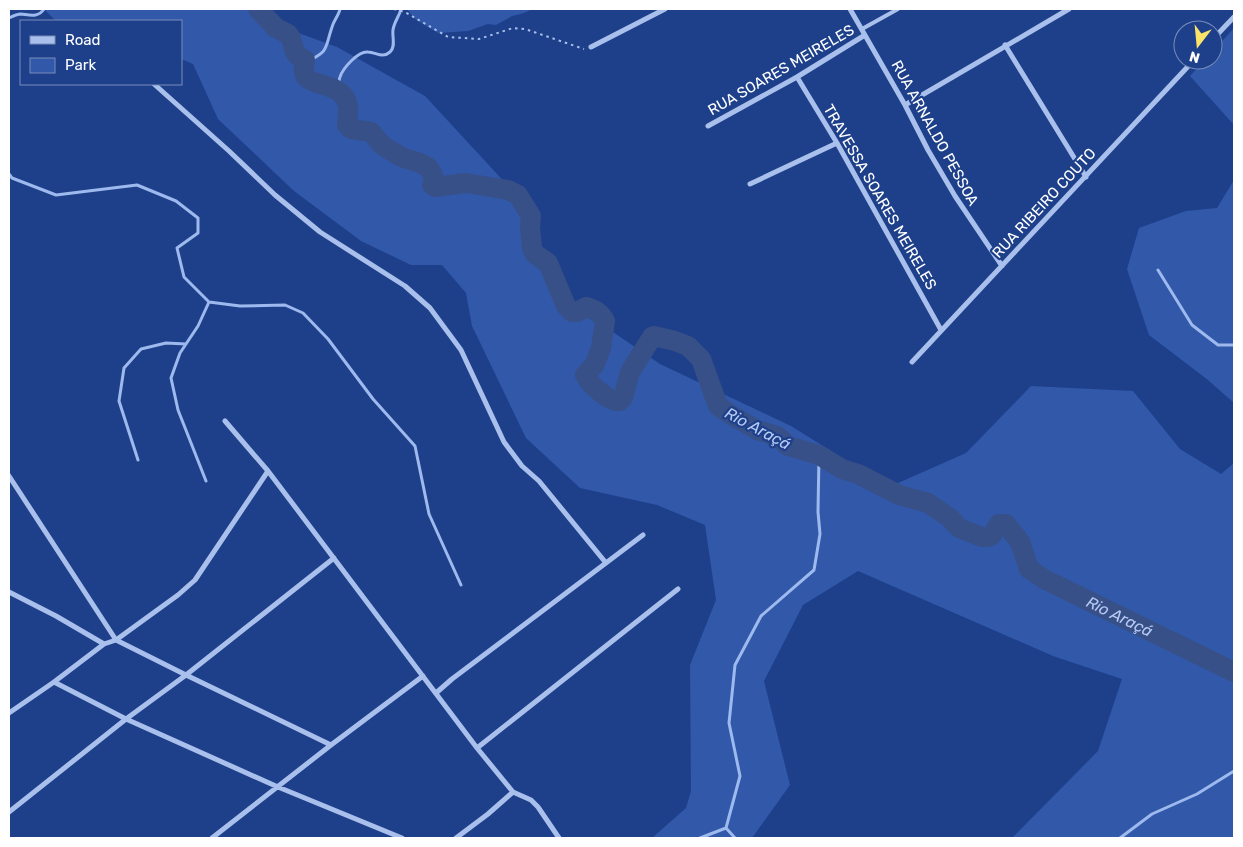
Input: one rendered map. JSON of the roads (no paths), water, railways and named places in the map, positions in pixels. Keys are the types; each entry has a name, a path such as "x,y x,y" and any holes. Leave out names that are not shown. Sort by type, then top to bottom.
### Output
{"street":[{"path":"591,47 665,9"},
{"name":"RUA ARNALDO PESSOA","path":"850,9 955,196 1002,266"},
{"path":"905,105 1069,9"},
{"path":"1223,29 1234,17"},
{"name":"RUA SOARES MEIRELES","path":"708,126 797,77 865,35"},
{"path":"1005,45 1086,176"},
{"name":"RUA RIBEIRO COUTO","path":"912,362 1185,70"},
{"name":"TRAVESSA SOARES MEIRELES","path":"797,77 837,143 941,330"},
{"path":"155,85 275,195 320,232 405,286 430,308 461,350 504,442 522,466 539,481 606,563"},
{"path":"750,184 837,143"},
{"path":"225,421 268,471 477,748 513,792 531,800 559,838"},
{"path":"9,713 104,644 116,640 178,595 195,580 268,471"},
{"path":"9,476 116,640 331,745"},
{"path":"436,693 643,535"},
{"path":"9,812 334,558"},
{"path":"477,748 678,589"},
{"path":"9,592 56,616 104,644"},
{"path":"212,838 422,676"},
{"path":"54,682 126,719 278,787 402,838"},
{"path":"456,838 513,792"}],"lane":[{"path":"862,29 898,9"}],"waterway":[{"path":"9,18 20,14 36,15 44,9"},
{"name":"Rio Araçá","path":"258,9 276,28 288,34 291,38 295,52 305,60 304,70 306,77 331,87 343,95 348,108 347,125 351,129 371,132 382,145 401,157 428,167 434,179 432,185 435,187 466,183 508,190 518,195 531,216 532,248 535,254 548,263 566,306 572,312 577,312 586,307 592,309 605,321 601,348 595,364 585,375 595,388 606,396 616,401 620,401 623,398 630,372 652,337 675,341 688,346 701,359 718,406 730,414 757,430 777,436 788,446 819,455 842,469 858,474 899,495 928,503 950,518 959,528 982,537 988,537 992,535 999,524 1006,524 1020,542 1029,569 1044,579 1234,672"},
{"path":"305,63 319,55 327,46 333,24 340,9"},
{"path":"341,92 340,77 356,57 364,52 384,55 392,50 394,27 401,9"},
{"path":"9,174 12,178 56,195 137,185 176,201 198,218 198,233 177,248 184,277 209,302 240,306 285,305 303,313 328,339 373,399 415,446 429,514 461,585"},
{"path":"1158,270 1192,325 1218,345 1234,345"},
{"path":"206,481 178,410 171,378 180,353 198,326 209,302"},
{"path":"138,460 119,401 124,368 141,349 166,343 186,344"},
{"path":"700,838 726,828 740,776 729,723 735,665 761,616 814,570 820,534 818,512 819,455"},
{"path":"1120,838 1152,814 1197,794 1234,771"},
{"path":"726,828 735,838"}]}
